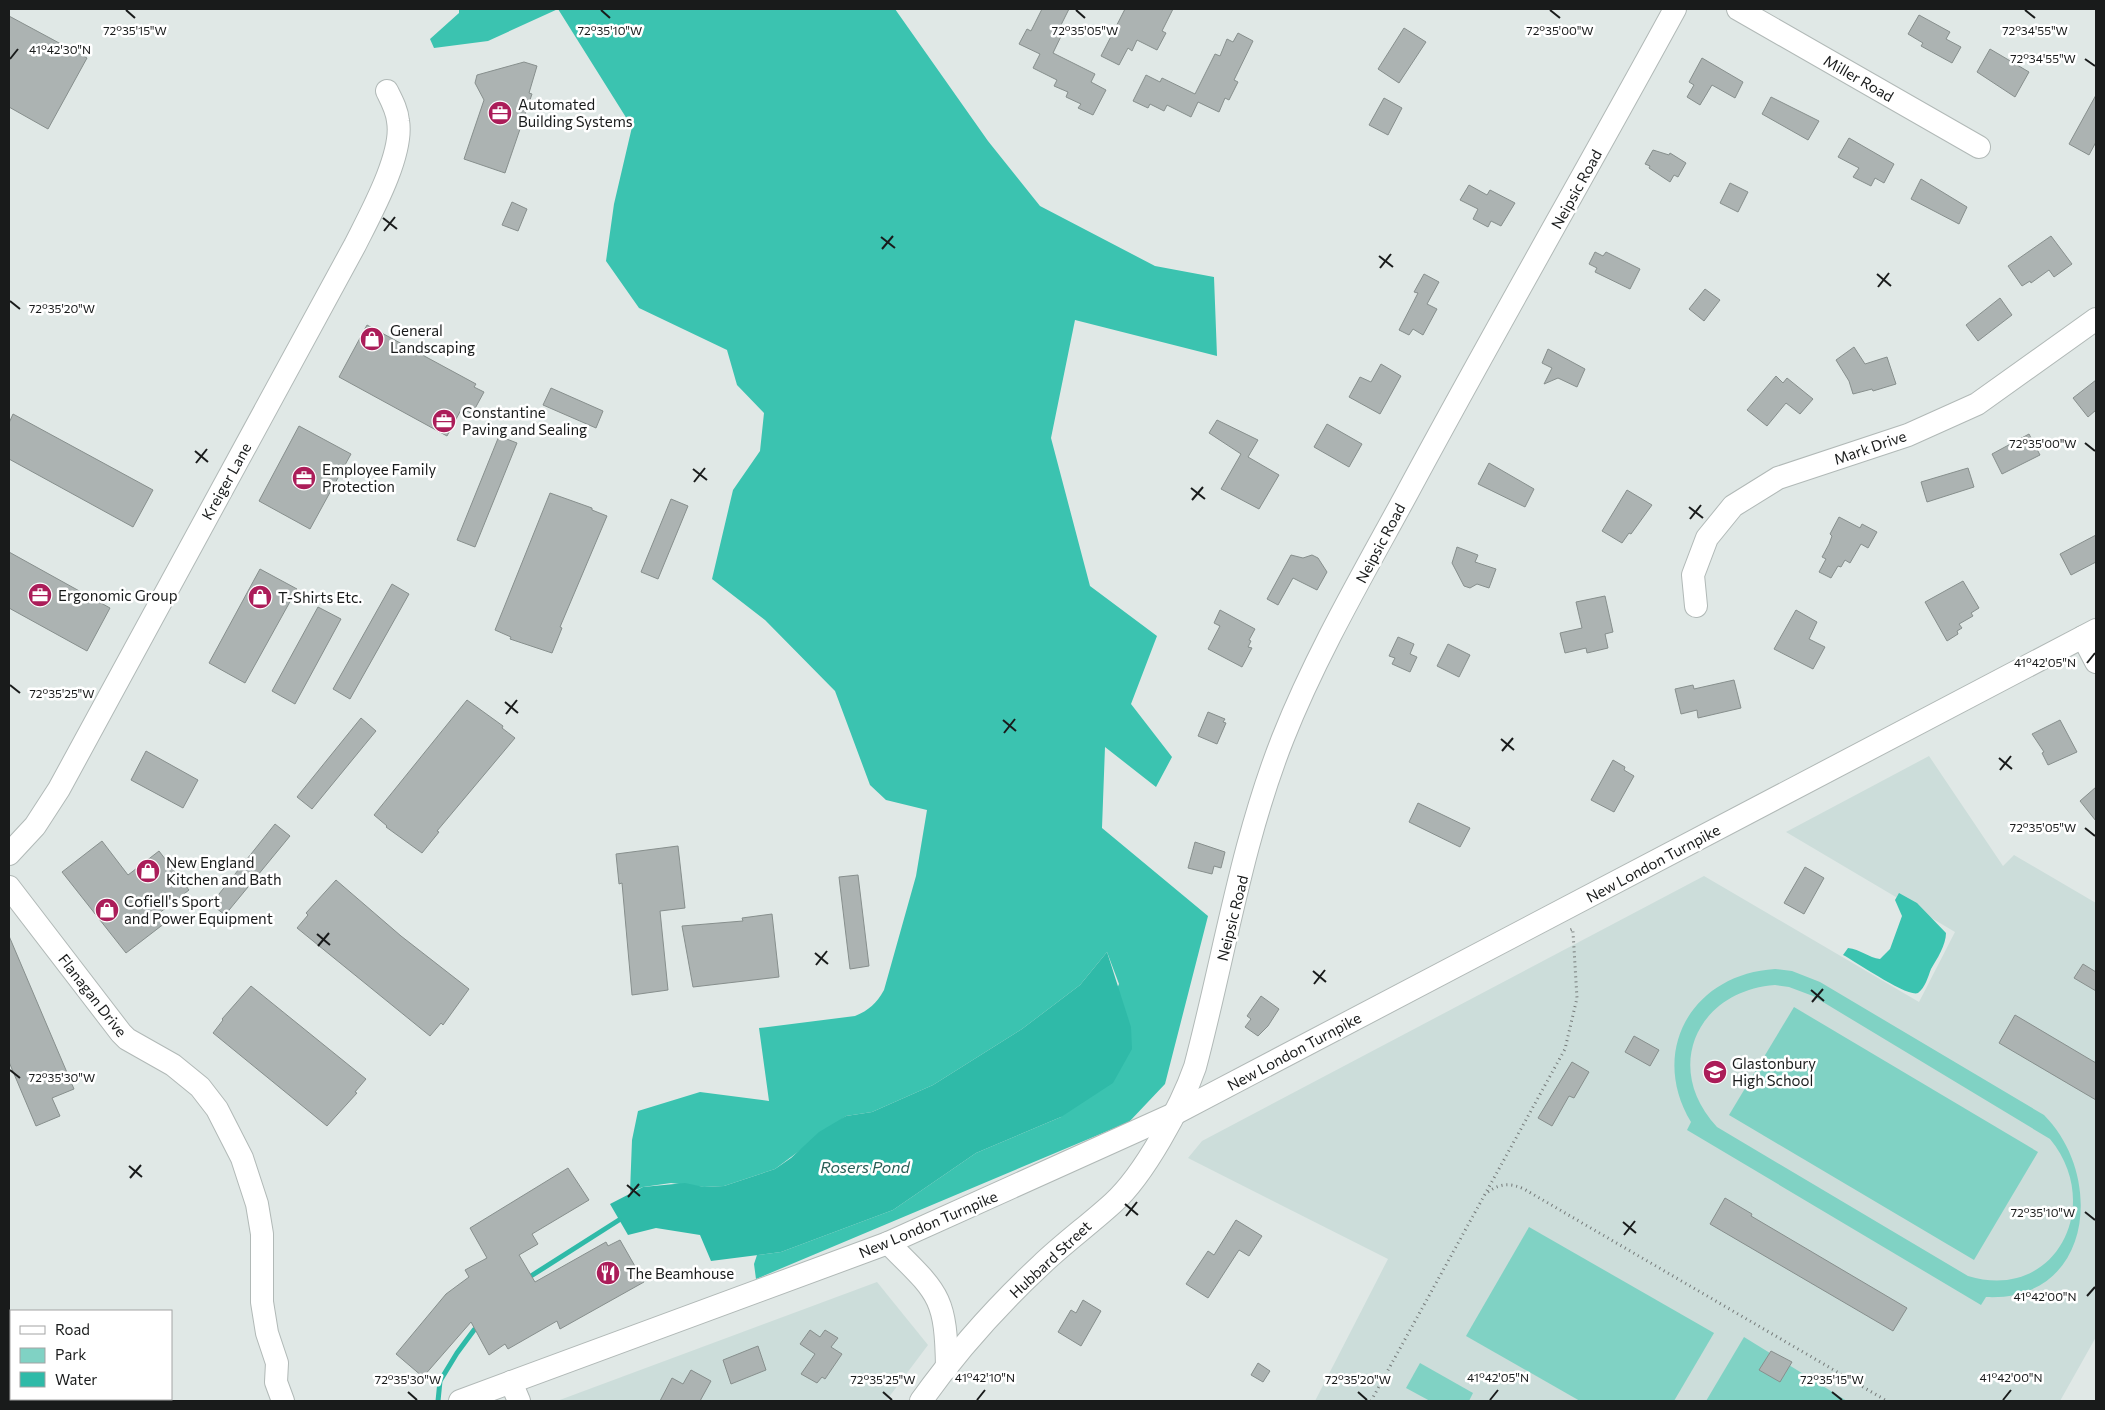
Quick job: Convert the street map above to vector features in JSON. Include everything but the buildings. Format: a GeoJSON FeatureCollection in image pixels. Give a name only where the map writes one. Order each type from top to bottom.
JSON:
{"type":"FeatureCollection","features":[{"type":"Feature","properties":{"kind":"street","name":"Neipsic Road"},"geometry":{"type":"LineString","coordinates":[[1174,1114],[1195,1067],[1246,857],[1282,741],[1301,697],[1321,654],[1442,427],[1675,9]]}},
{"type":"Feature","properties":{"kind":"street","name":"Miller Road"},"geometry":{"type":"LineString","coordinates":[[1738,9],[1979,147]]}},
{"type":"Feature","properties":{"kind":"street","name":"Kreiger Lane"},"geometry":{"type":"LineString","coordinates":[[9,854],[35,826],[59,789],[355,245],[382,188],[395,152],[399,122],[387,91]]}},
{"type":"Feature","properties":{"kind":"street","name":"Mark Drive"},"geometry":{"type":"LineString","coordinates":[[1696,606],[1692,575],[1707,538],[1733,506],[1778,478],[1908,435],[1977,404],[2096,319]]}},
{"type":"Feature","properties":{"kind":"street","name":"New London Turnpike"},"geometry":{"type":"LineString","coordinates":[[460,1401],[515,1392],[888,1243],[1174,1114],[2090,633]]}},
{"type":"Feature","properties":{"kind":"street"},"geometry":{"type":"LineString","coordinates":[[2090,633],[2096,662]]}},
{"type":"Feature","properties":{"kind":"street","name":"Flanagan Drive"},"geometry":{"type":"LineString","coordinates":[[9,887],[124,1036],[185,1075],[200,1087],[216,1109],[242,1158],[257,1204],[262,1234],[262,1302],[268,1333],[277,1363],[276,1382],[283,1401]]}},
{"type":"Feature","properties":{"kind":"street","name":"Hubbard Street"},"geometry":{"type":"LineString","coordinates":[[921,1401],[989,1319],[1041,1264],[1126,1190],[1174,1114]]}},
{"type":"Feature","properties":{"kind":"street"},"geometry":{"type":"LineString","coordinates":[[888,1243],[925,1280],[939,1298],[946,1329],[947,1368]]}},
{"type":"Feature","properties":{"kind":"street","name":"Flanagan Drive"},"geometry":{"type":"LineString","coordinates":[[277,1363],[291,1376],[299,1401]]}},
{"type":"Feature","properties":{"kind":"path"},"geometry":{"type":"LineString","coordinates":[[1371,1401],[1569,1039],[1577,998],[1572,928]]}},
{"type":"Feature","properties":{"kind":"path"},"geometry":{"type":"LineString","coordinates":[[1484,1196],[1503,1185],[1515,1185],[1524,1189],[1887,1401]]}},
{"type":"Feature","properties":{"kind":"shaded area"},"geometry":{"type":"Polygon","coordinates":[[[459,9],[558,9],[488,41],[434,48],[430,39],[459,13],[459,9]]]}},
{"type":"Feature","properties":{"kind":"shaded area"},"geometry":{"type":"Polygon","coordinates":[[[558,9],[895,9],[988,141],[1040,206],[1155,266],[1214,277],[1217,356],[1075,320],[1051,438],[1090,586],[1157,636],[1131,704],[1172,757],[1156,787],[1105,747],[1102,828],[1208,916],[1165,1084],[1129,1122],[756,1279],[754,1264],[757,1255],[781,1252],[893,1210],[976,1153],[1061,1117],[1119,984],[1107,952],[1080,985],[1022,1029],[933,1085],[872,1112],[846,1116],[775,1169],[724,1186],[704,1187],[671,1183],[643,1187],[630,1192],[632,1140],[638,1111],[700,1092],[769,1101],[759,1028],[855,1016],[875,1003],[884,990],[916,876],[927,810],[886,800],[870,785],[835,691],[765,620],[712,579],[733,490],[760,451],[764,413],[737,385],[727,350],[639,308],[606,261],[614,204],[632,127],[558,9]]]}},
{"type":"Feature","properties":{"kind":"shaded area","name":"Glastonbury High School"},"geometry":{"type":"Polygon","coordinates":[[[1929,756],[2003,866],[2014,855],[2096,903],[2096,1337],[2060,1401],[1315,1401],[1388,1259],[1188,1158],[1202,1141],[1704,876],[1919,1002],[1955,932],[1786,832],[1929,756]]]}},
{"type":"Feature","properties":{"kind":"shaded area"},"geometry":{"type":"Polygon","coordinates":[[[1899,893],[1917,903],[1946,933],[1941,952],[1918,993],[1912,993],[1893,985],[1843,955],[1848,948],[1880,959],[1890,949],[1902,916],[1895,900],[1899,893]]]}},
{"type":"Feature","properties":{"kind":"shaded area"},"geometry":{"type":"Polygon","coordinates":[[[877,1282],[928,1345],[886,1401],[557,1401],[877,1282]]]}},
{"type":"Feature","properties":{"kind":"green space"},"geometry":{"type":"Polygon","coordinates":[[[1775,969],[1792,971],[1820,982],[2044,1115],[2063,1141],[2076,1170],[2081,1201],[2078,1231],[2067,1258],[2049,1279],[2022,1293],[1986,1297],[1981,1305],[1687,1130],[1691,1122],[1679,1095],[1674,1068],[1677,1043],[1686,1020],[1701,1001],[1721,985],[1746,974],[1775,969]],[[1775,985],[1748,990],[1725,1001],[1708,1017],[1696,1036],[1691,1058],[1692,1081],[1701,1104],[1717,1127],[1968,1276],[1999,1281],[2025,1275],[2047,1262],[2062,1242],[2071,1218],[2073,1192],[2066,1165],[2050,1139],[1813,996],[1789,987],[1775,985]]]}},
{"type":"Feature","properties":{"kind":"green space"},"geometry":{"type":"Polygon","coordinates":[[[1794,1007],[2038,1152],[1974,1260],[1729,1115],[1794,1007]]]}},
{"type":"Feature","properties":{"kind":"green space"},"geometry":{"type":"Polygon","coordinates":[[[1529,1227],[1714,1333],[1674,1401],[1580,1401],[1466,1336],[1529,1227]]]}},
{"type":"Feature","properties":{"kind":"green space"},"geometry":{"type":"Polygon","coordinates":[[[1744,1337],[1847,1401],[1706,1401],[1744,1337]]]}},
{"type":"Feature","properties":{"kind":"green space"},"geometry":{"type":"Polygon","coordinates":[[[1420,1363],[1473,1393],[1469,1401],[1430,1401],[1406,1388],[1420,1363]]]}},
{"type":"Feature","properties":{"kind":"water","name":"Rosers Pond"},"geometry":{"type":"Polygon","coordinates":[[[1107,952],[1131,1027],[1132,1049],[1113,1083],[1061,1117],[976,1153],[893,1210],[781,1252],[711,1261],[700,1235],[656,1228],[628,1235],[610,1204],[643,1187],[685,1183],[704,1187],[724,1186],[775,1169],[791,1158],[819,1132],[846,1116],[872,1112],[933,1085],[1022,1029],[1080,985],[1107,952]]]}},
{"type":"Feature","properties":{"kind":"waterway"},"geometry":{"type":"LineString","coordinates":[[531,1276],[619,1220]]}},
{"type":"Feature","properties":{"kind":"waterway"},"geometry":{"type":"LineString","coordinates":[[438,1401],[440,1381],[474,1330]]}},
{"type":"Feature","properties":{"kind":"place","name":"Automated Building Systems"},"geometry":{"type":"Point","coordinates":[500,113]}},
{"type":"Feature","properties":{"kind":"place","name":"General Landscaping"},"geometry":{"type":"Point","coordinates":[372,339]}},
{"type":"Feature","properties":{"kind":"place","name":"Constantine Paving and Sealing"},"geometry":{"type":"Point","coordinates":[444,421]}},
{"type":"Feature","properties":{"kind":"place","name":"Employee Family Protection"},"geometry":{"type":"Point","coordinates":[304,478]}},
{"type":"Feature","properties":{"kind":"place","name":"Ergonomic Group"},"geometry":{"type":"Point","coordinates":[40,595]}},
{"type":"Feature","properties":{"kind":"place","name":"T-Shirts Etc."},"geometry":{"type":"Point","coordinates":[260,597]}},
{"type":"Feature","properties":{"kind":"place","name":"New England Kitchen and Bath"},"geometry":{"type":"Point","coordinates":[148,871]}},
{"type":"Feature","properties":{"kind":"place","name":"Cofiell's Sport and Power Equipment"},"geometry":{"type":"Point","coordinates":[107,910]}},
{"type":"Feature","properties":{"kind":"place","name":"Glastonbury High School"},"geometry":{"type":"Point","coordinates":[1715,1072]}},
{"type":"Feature","properties":{"kind":"place","name":"The Beamhouse"},"geometry":{"type":"Point","coordinates":[608,1273]}}]}
